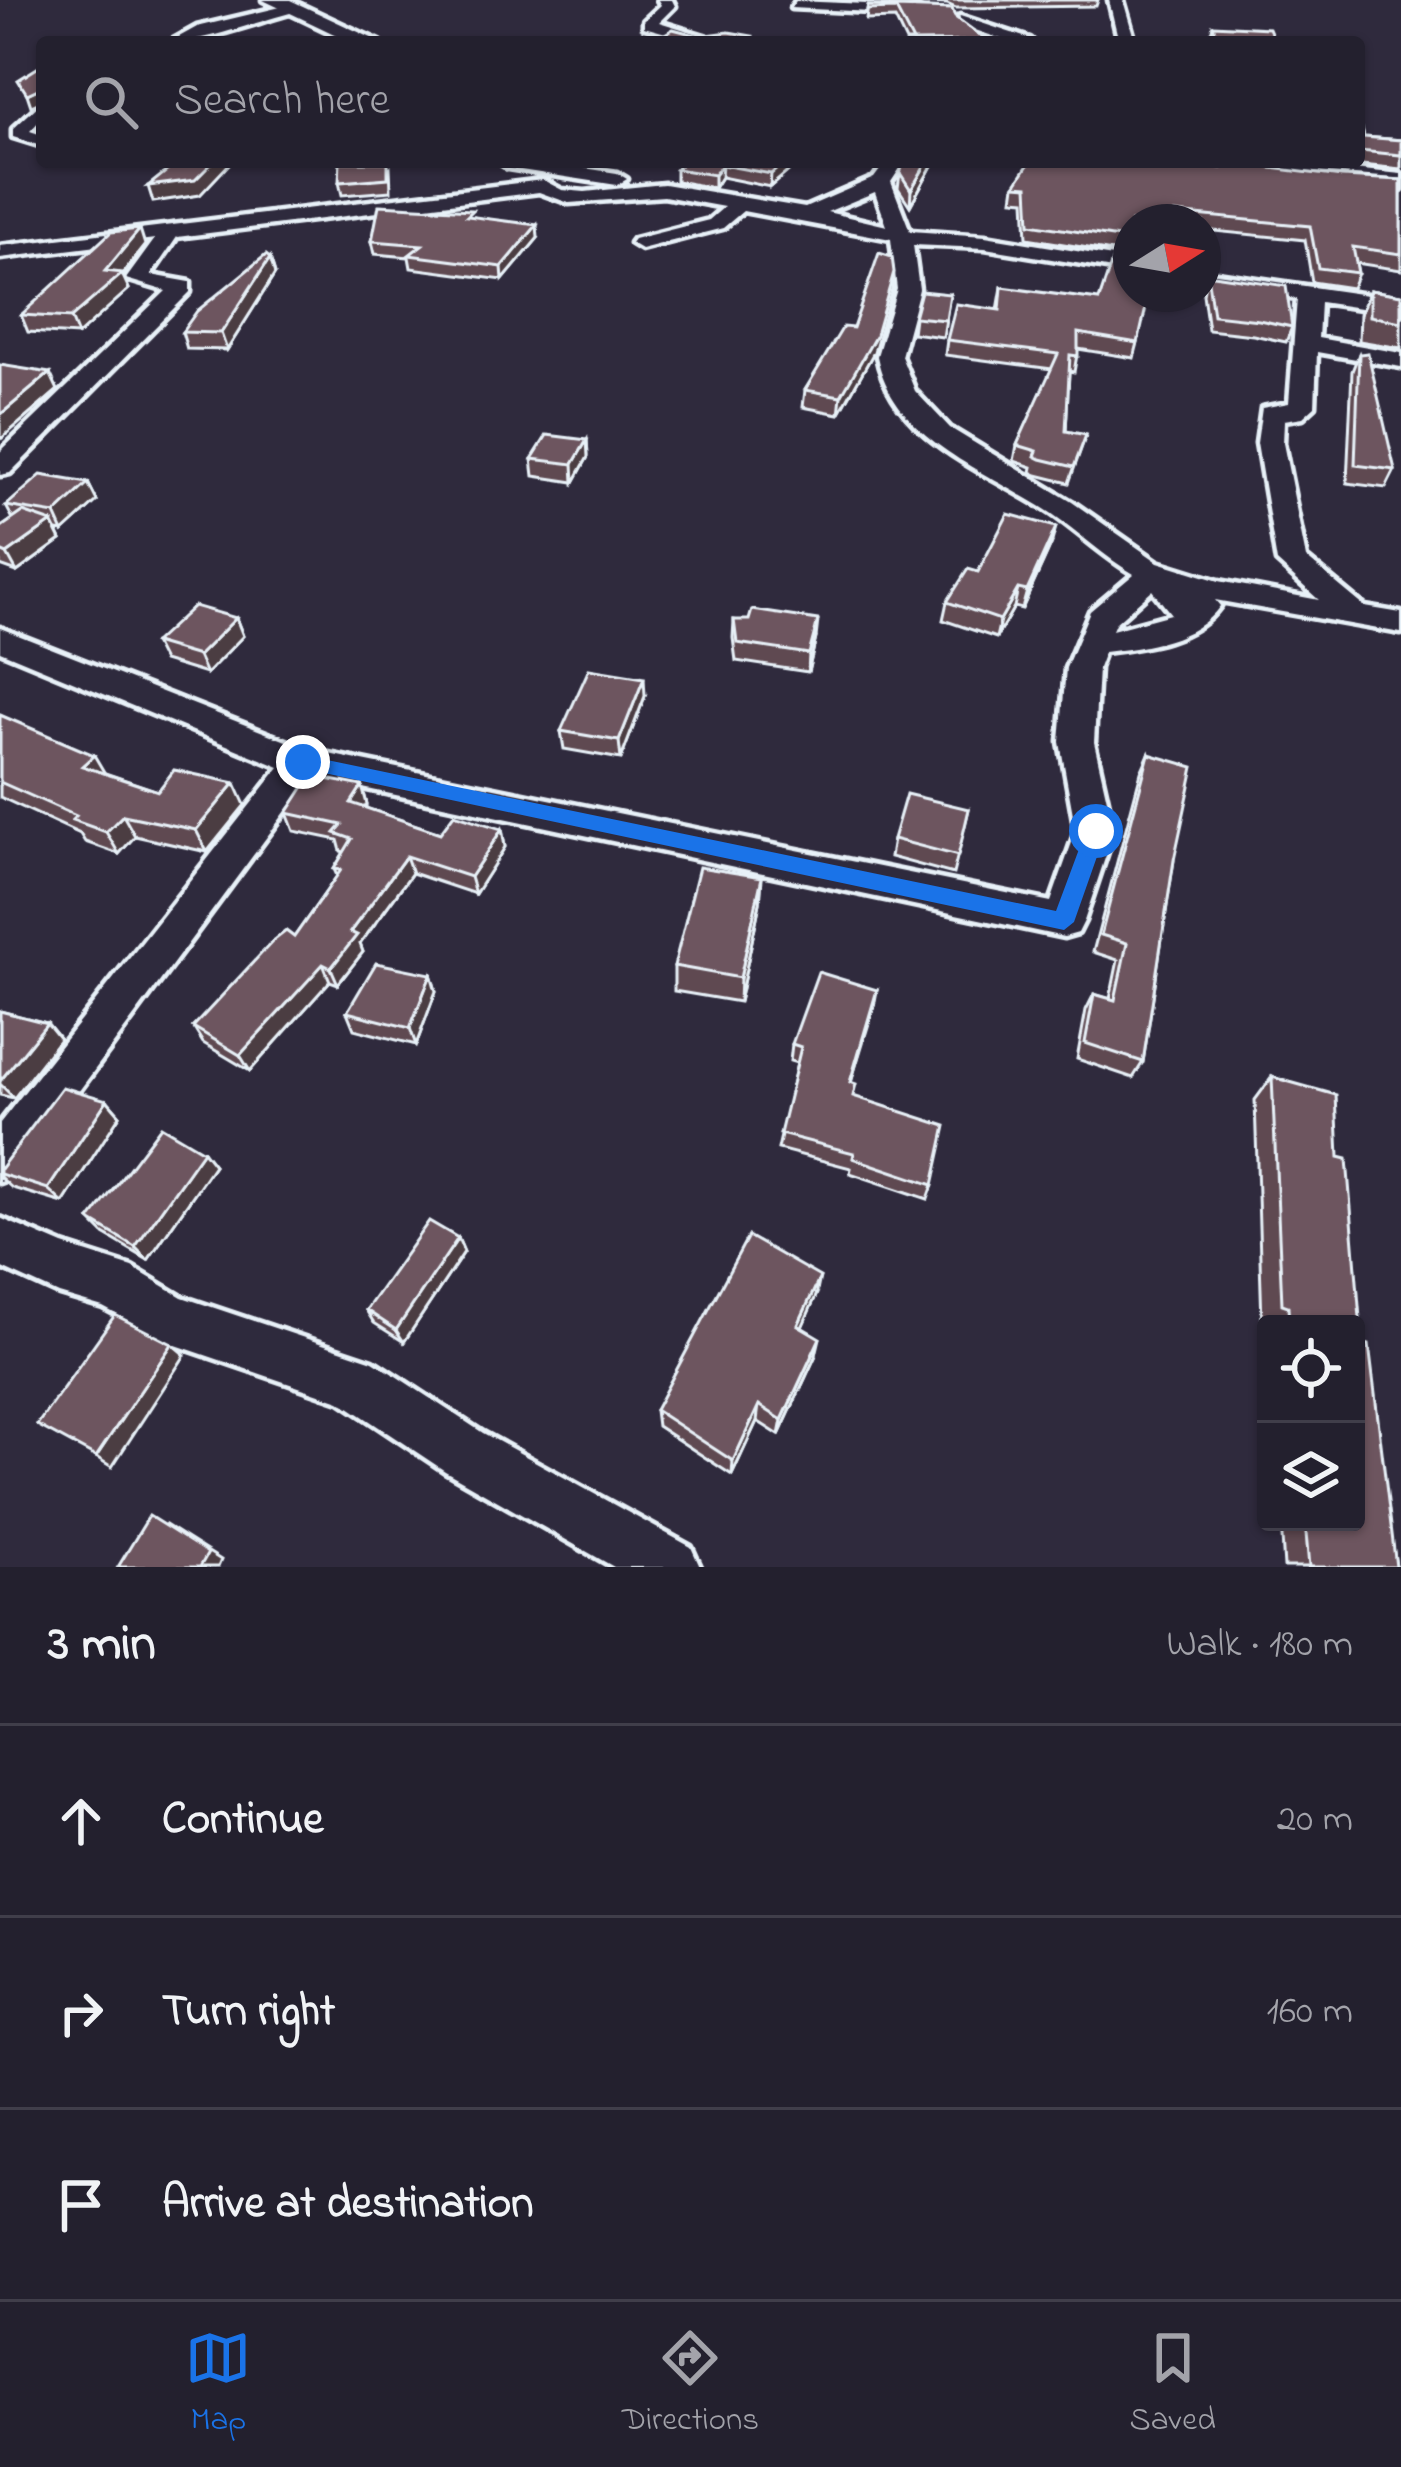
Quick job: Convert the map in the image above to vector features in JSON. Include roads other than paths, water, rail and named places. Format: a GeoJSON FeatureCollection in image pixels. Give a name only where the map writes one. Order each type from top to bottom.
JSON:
{"type":"FeatureCollection","features":[{"type":"Feature","properties":{"kind":"main road"},"geometry":{"type":"LineString","coordinates":[[281,4],[355,36]]}},
{"type":"Feature","properties":{"kind":"main road"},"geometry":{"type":"LineString","coordinates":[[1331,169],[1401,182]]}},
{"type":"Feature","properties":{"kind":"street"},"geometry":{"type":"LineString","coordinates":[[665,0],[668,6],[649,24],[694,36]]}},
{"type":"Feature","properties":{"kind":"street"},"geometry":{"type":"LineString","coordinates":[[1116,0],[1125,36]]}},
{"type":"Feature","properties":{"kind":"street"},"geometry":{"type":"LineString","coordinates":[[190,36],[281,4]]}},
{"type":"Feature","properties":{"kind":"street"},"geometry":{"type":"LineString","coordinates":[[796,5],[926,10]]}},
{"type":"Feature","properties":{"kind":"street"},"geometry":{"type":"LineString","coordinates":[[980,36],[954,16],[1009,36]]}},
{"type":"Feature","properties":{"kind":"street"},"geometry":{"type":"LineString","coordinates":[[36,114],[19,133],[36,139]]}},
{"type":"Feature","properties":{"kind":"street"},"geometry":{"type":"LineString","coordinates":[[523,168],[553,195],[581,198],[662,179]]}},
{"type":"Feature","properties":{"kind":"street"},"geometry":{"type":"LineString","coordinates":[[549,168],[662,179],[740,204],[928,242],[985,242],[1113,263]]}},
{"type":"Feature","properties":{"kind":"street"},"geometry":{"type":"LineString","coordinates":[[807,214],[881,182],[891,168]]}},
{"type":"Feature","properties":{"kind":"street"},"geometry":{"type":"LineString","coordinates":[[0,268],[10,252],[606,177]]}},
{"type":"Feature","properties":{"kind":"street"},"geometry":{"type":"LineString","coordinates":[[881,182],[901,235],[909,286],[902,317],[889,339],[888,358],[912,406],[957,448],[1054,503],[1154,572],[1190,619]]}},
{"type":"Feature","properties":{"kind":"street"},"geometry":{"type":"LineString","coordinates":[[641,243],[716,224],[740,204]]}},
{"type":"Feature","properties":{"kind":"street"},"geometry":{"type":"LineString","coordinates":[[0,467],[182,287],[137,279],[171,231]]}},
{"type":"Feature","properties":{"kind":"street"},"geometry":{"type":"LineString","coordinates":[[1221,281],[1401,308]]}},
{"type":"Feature","properties":{"kind":"street"},"geometry":{"type":"LineString","coordinates":[[1309,294],[1302,406],[1294,412],[1271,412],[1270,443],[1292,562],[1360,616]]}},
{"type":"Feature","properties":{"kind":"street"},"geometry":{"type":"LineString","coordinates":[[1306,343],[1401,360]]}},
{"type":"Feature","properties":{"kind":"street"},"geometry":{"type":"LineString","coordinates":[[1154,572],[1220,591],[1401,623]]}},
{"type":"Feature","properties":{"kind":"street"},"geometry":{"type":"LineString","coordinates":[[0,639],[303,762],[1064,922],[1096,831],[1077,742],[1082,668],[1101,618],[1154,572]]}},
{"type":"Feature","properties":{"kind":"street"},"geometry":{"type":"LineString","coordinates":[[1091,643],[1156,634],[1190,619],[1220,591]]}},
{"type":"Feature","properties":{"kind":"street"},"geometry":{"type":"LineString","coordinates":[[0,1160],[113,1007],[177,934],[303,762]]}},
{"type":"Feature","properties":{"kind":"street"},"geometry":{"type":"LineString","coordinates":[[0,1242],[59,1269],[114,1285],[170,1318],[354,1380],[464,1451],[671,1567]]}}]}
